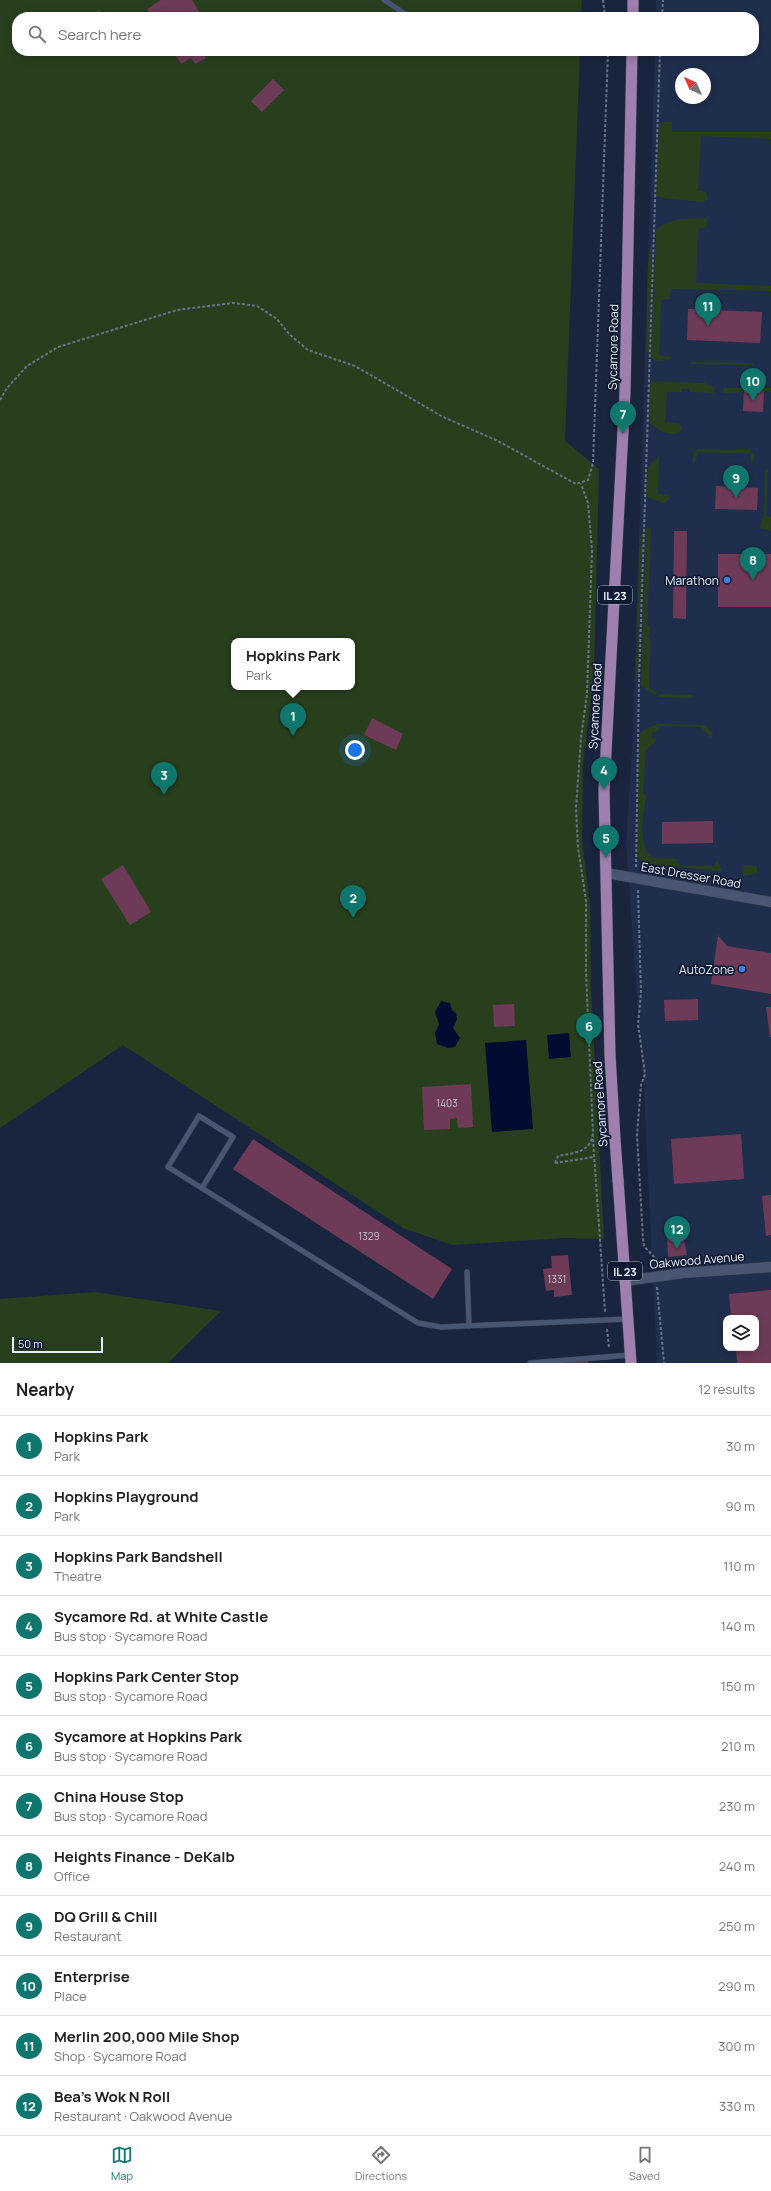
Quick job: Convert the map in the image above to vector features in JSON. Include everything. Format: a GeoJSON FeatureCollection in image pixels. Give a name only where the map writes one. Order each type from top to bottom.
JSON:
{"type":"FeatureCollection","features":[{"type":"Feature","properties":{"kind":"main road"},"geometry":{"type":"LineString","coordinates":[[633,12],[634,0]]}},
{"type":"Feature","properties":{"kind":"main road","name":"Sycamore Road"},"geometry":{"type":"LineString","coordinates":[[631,1359],[610,1055],[604,790],[625,393],[632,56]]}},
{"type":"Feature","properties":{"kind":"street","name":"East Dresser Road"},"geometry":{"type":"LineString","coordinates":[[606,873],[771,902]]}},
{"type":"Feature","properties":{"kind":"street","name":"Oakwood Avenue"},"geometry":{"type":"LineString","coordinates":[[625,1281],[656,1276],[771,1267]]}},
{"type":"Feature","properties":{"kind":"lane"},"geometry":{"type":"LineString","coordinates":[[384,0],[402,12]]}},
{"type":"Feature","properties":{"kind":"lane"},"geometry":{"type":"LineString","coordinates":[[202,1188],[233,1137],[199,1116],[168,1167],[413,1321],[441,1327],[628,1318]]}},
{"type":"Feature","properties":{"kind":"lane"},"geometry":{"type":"LineString","coordinates":[[467,1272],[469,1326]]}},
{"type":"Feature","properties":{"kind":"lane"},"geometry":{"type":"LineString","coordinates":[[530,1363],[610,1356],[631,1359]]}},
{"type":"Feature","properties":{"kind":"path"},"geometry":{"type":"LineString","coordinates":[[603,0],[604,12]]}},
{"type":"Feature","properties":{"kind":"path"},"geometry":{"type":"LineString","coordinates":[[662,12],[663,0]]}},
{"type":"Feature","properties":{"kind":"path"},"geometry":{"type":"LineString","coordinates":[[0,400],[7,388],[27,366],[58,347],[177,310],[233,303],[257,306],[277,319],[289,334],[308,350],[355,366],[443,417],[496,440],[576,484],[581,484],[588,480],[593,463],[608,56]]}},
{"type":"Feature","properties":{"kind":"path"},"geometry":{"type":"LineString","coordinates":[[660,56],[639,680],[635,861],[641,993],[638,1024],[644,1074],[641,1085],[637,1135],[643,1238],[644,1246],[657,1260],[656,1276],[664,1363]]}},
{"type":"Feature","properties":{"kind":"path"},"geometry":{"type":"LineString","coordinates":[[581,484],[588,503],[592,550],[587,694],[580,744],[576,808],[578,847],[586,901],[586,972],[593,1138],[610,1356]]}},
{"type":"Feature","properties":{"kind":"path"},"geometry":{"type":"LineString","coordinates":[[593,1138],[585,1150],[558,1156],[555,1163],[594,1157]]}},
{"type":"Feature","properties":{"kind":"shaded area"},"geometry":{"type":"Polygon","coordinates":[[[656,0],[771,0],[771,1363],[657,1363],[644,1092],[626,843],[632,751],[655,56],[759,56],[759,12],[656,12],[656,0]]]}},
{"type":"Feature","properties":{"kind":"shaded area"},"geometry":{"type":"Polygon","coordinates":[[[441,1001],[450,1003],[452,1010],[456,1013],[457,1019],[453,1028],[460,1038],[455,1047],[448,1048],[437,1044],[435,1033],[439,1024],[435,1012],[441,1001]]]}},
{"type":"Feature","properties":{"kind":"shaded area"},"geometry":{"type":"Polygon","coordinates":[[[569,1033],[571,1057],[549,1059],[547,1035],[569,1033]]]}},
{"type":"Feature","properties":{"kind":"shaded area"},"geometry":{"type":"Polygon","coordinates":[[[526,1040],[533,1129],[492,1132],[485,1043],[526,1040]]]}},
{"type":"Feature","properties":{"kind":"green space"},"geometry":{"type":"Polygon","coordinates":[[[0,0],[582,0],[581,12],[12,12],[12,56],[580,56],[565,441],[599,469],[594,673],[583,765],[582,840],[590,904],[591,986],[604,1239],[565,1238],[452,1245],[403,1228],[123,1045],[0,1128],[0,0]]]}},
{"type":"Feature","properties":{"kind":"green space"},"geometry":{"type":"Polygon","coordinates":[[[663,122],[672,122],[672,132],[771,132],[771,139],[701,136],[698,190],[706,192],[708,199],[703,202],[663,198],[656,196],[659,126],[663,122]]]}},
{"type":"Feature","properties":{"kind":"green space"},"geometry":{"type":"Polygon","coordinates":[[[705,218],[707,220],[707,227],[698,229],[696,283],[771,286],[771,291],[671,289],[670,299],[661,300],[659,355],[671,357],[668,360],[655,361],[651,357],[656,230],[673,221],[705,218]]]}},
{"type":"Feature","properties":{"kind":"green space"},"geometry":{"type":"Polygon","coordinates":[[[652,239],[649,355],[646,351],[648,263],[652,239]]]}},
{"type":"Feature","properties":{"kind":"green space"},"geometry":{"type":"Polygon","coordinates":[[[691,362],[752,363],[754,365],[691,364],[691,362]]]}},
{"type":"Feature","properties":{"kind":"green space"},"geometry":{"type":"Polygon","coordinates":[[[654,381],[705,383],[715,388],[714,393],[690,392],[689,389],[681,389],[681,392],[667,392],[665,422],[678,423],[682,427],[681,431],[677,433],[668,434],[649,422],[650,384],[654,381]]]}},
{"type":"Feature","properties":{"kind":"green space"},"geometry":{"type":"Polygon","coordinates":[[[724,388],[771,388],[771,392],[744,389],[743,392],[723,393],[724,388]]]}},
{"type":"Feature","properties":{"kind":"green space"},"geometry":{"type":"Polygon","coordinates":[[[698,449],[750,450],[754,455],[753,463],[751,463],[750,454],[697,452],[696,461],[693,463],[693,453],[698,449]]]}},
{"type":"Feature","properties":{"kind":"green space"},"geometry":{"type":"Polygon","coordinates":[[[659,455],[658,494],[667,495],[670,498],[664,503],[646,497],[648,467],[659,455]]]}},
{"type":"Feature","properties":{"kind":"green space"},"geometry":{"type":"Polygon","coordinates":[[[768,469],[766,516],[771,517],[771,531],[760,528],[764,513],[765,470],[768,469]]]}},
{"type":"Feature","properties":{"kind":"green space"},"geometry":{"type":"Polygon","coordinates":[[[646,529],[651,529],[647,626],[650,627],[650,634],[647,636],[650,637],[649,688],[657,693],[656,696],[641,686],[646,529]]]}},
{"type":"Feature","properties":{"kind":"green space"},"geometry":{"type":"Polygon","coordinates":[[[643,531],[638,681],[636,677],[636,656],[638,656],[637,604],[639,603],[639,546],[642,546],[641,542],[639,542],[643,531]]]}},
{"type":"Feature","properties":{"kind":"green space"},"geometry":{"type":"Polygon","coordinates":[[[659,694],[693,695],[691,698],[658,697],[659,694]]]}},
{"type":"Feature","properties":{"kind":"green space"},"geometry":{"type":"Polygon","coordinates":[[[658,724],[705,725],[713,734],[711,738],[701,727],[661,726],[657,732],[653,732],[652,738],[656,738],[656,741],[646,750],[643,792],[646,796],[642,829],[645,846],[648,853],[653,858],[676,859],[679,865],[714,866],[717,860],[722,871],[645,864],[637,857],[639,734],[645,729],[658,724]]]}},
{"type":"Feature","properties":{"kind":"green space"},"geometry":{"type":"Polygon","coordinates":[[[744,865],[757,866],[757,873],[747,876],[743,875],[744,865]]]}},
{"type":"Feature","properties":{"kind":"green space"},"geometry":{"type":"Polygon","coordinates":[[[95,1292],[221,1311],[168,1363],[0,1363],[0,1299],[95,1292]]]}},
{"type":"Feature","properties":{"kind":"building"},"geometry":{"type":"Polygon","coordinates":[[[161,0],[192,0],[199,12],[149,12],[147,9],[161,0]]]}},
{"type":"Feature","properties":{"kind":"building"},"geometry":{"type":"Polygon","coordinates":[[[176,56],[205,56],[206,58],[195,64],[191,58],[181,64],[176,56]]]}},
{"type":"Feature","properties":{"kind":"building"},"geometry":{"type":"Polygon","coordinates":[[[273,79],[284,90],[262,112],[251,101],[273,79]]]}},
{"type":"Feature","properties":{"kind":"building"},"geometry":{"type":"Polygon","coordinates":[[[688,309],[762,312],[760,343],[687,340],[688,309]]]}},
{"type":"Feature","properties":{"kind":"building"},"geometry":{"type":"Polygon","coordinates":[[[744,390],[764,391],[763,412],[743,411],[744,390]]]}},
{"type":"Feature","properties":{"kind":"building"},"geometry":{"type":"Polygon","coordinates":[[[716,486],[758,488],[757,510],[715,509],[716,486]]]}},
{"type":"Feature","properties":{"kind":"building","name":"Marathon"},"geometry":{"type":"Polygon","coordinates":[[[674,531],[687,531],[686,619],[673,618],[674,531]]]}},
{"type":"Feature","properties":{"kind":"building"},"geometry":{"type":"Polygon","coordinates":[[[718,554],[771,554],[771,607],[718,607],[718,554]]]}},
{"type":"Feature","properties":{"kind":"building"},"geometry":{"type":"Polygon","coordinates":[[[372,718],[403,734],[396,750],[364,735],[372,718]]]}},
{"type":"Feature","properties":{"kind":"building"},"geometry":{"type":"Polygon","coordinates":[[[713,821],[713,843],[662,844],[662,822],[713,821]]]}},
{"type":"Feature","properties":{"kind":"building"},"geometry":{"type":"Polygon","coordinates":[[[123,865],[151,912],[130,925],[101,879],[123,865]]]}},
{"type":"Feature","properties":{"kind":"building","name":"AutoZone"},"geometry":{"type":"Polygon","coordinates":[[[718,935],[727,946],[771,953],[771,994],[711,984],[718,935]]]}},
{"type":"Feature","properties":{"kind":"building"},"geometry":{"type":"Polygon","coordinates":[[[698,999],[698,1020],[665,1021],[664,1000],[698,999]]]}},
{"type":"Feature","properties":{"kind":"building"},"geometry":{"type":"Polygon","coordinates":[[[514,1004],[515,1026],[494,1027],[493,1005],[514,1004]]]}},
{"type":"Feature","properties":{"kind":"building"},"geometry":{"type":"Polygon","coordinates":[[[766,1007],[771,1007],[771,1037],[770,1037],[766,1007]]]}},
{"type":"Feature","properties":{"kind":"building"},"geometry":{"type":"Polygon","coordinates":[[[471,1084],[473,1127],[458,1128],[457,1118],[450,1119],[450,1129],[424,1130],[422,1087],[471,1084]]]}},
{"type":"Feature","properties":{"kind":"building"},"geometry":{"type":"Polygon","coordinates":[[[741,1134],[744,1179],[674,1184],[671,1139],[741,1134]]]}},
{"type":"Feature","properties":{"kind":"building"},"geometry":{"type":"Polygon","coordinates":[[[253,1139],[452,1269],[433,1299],[233,1169],[253,1139]]]}},
{"type":"Feature","properties":{"kind":"building"},"geometry":{"type":"Polygon","coordinates":[[[771,1195],[771,1235],[766,1236],[762,1196],[771,1195]]]}},
{"type":"Feature","properties":{"kind":"building"},"geometry":{"type":"Polygon","coordinates":[[[683,1234],[687,1255],[668,1257],[667,1235],[683,1234]]]}},
{"type":"Feature","properties":{"kind":"building"},"geometry":{"type":"Polygon","coordinates":[[[568,1255],[572,1295],[554,1297],[554,1290],[546,1291],[543,1269],[552,1268],[551,1256],[568,1255]]]}},
{"type":"Feature","properties":{"kind":"building"},"geometry":{"type":"Polygon","coordinates":[[[771,1290],[771,1363],[737,1363],[736,1351],[759,1351],[759,1315],[731,1315],[729,1294],[771,1290]]]}},
{"type":"Feature","properties":{"kind":"building"},"geometry":{"type":"Polygon","coordinates":[[[588,1359],[588,1363],[560,1363],[588,1359]]]}},
{"type":"Feature","properties":{"kind":"place","name":"Merlin 200,000 Mile Shop"},"geometry":{"type":"Point","coordinates":[708,326]}},
{"type":"Feature","properties":{"kind":"place","name":"Enterprise"},"geometry":{"type":"Point","coordinates":[753,401]}},
{"type":"Feature","properties":{"kind":"place","name":"China House Stop"},"geometry":{"type":"Point","coordinates":[623,434]}},
{"type":"Feature","properties":{"kind":"place","name":"DQ Grill & Chill"},"geometry":{"type":"Point","coordinates":[736,498]}},
{"type":"Feature","properties":{"kind":"place","name":"Marathon"},"geometry":{"type":"Point","coordinates":[727,580]}},
{"type":"Feature","properties":{"kind":"place","name":"Heights Finance - DeKalb"},"geometry":{"type":"Point","coordinates":[753,580]}},
{"type":"Feature","properties":{"kind":"place","name":"Hopkins Park"},"geometry":{"type":"Point","coordinates":[293,736]}},
{"type":"Feature","properties":{"kind":"place","name":"Sycamore Rd. at White Castle"},"geometry":{"type":"Point","coordinates":[604,790]}},
{"type":"Feature","properties":{"kind":"place","name":"Hopkins Park Bandshell"},"geometry":{"type":"Point","coordinates":[164,795]}},
{"type":"Feature","properties":{"kind":"place","name":"Hopkins Park Center Stop"},"geometry":{"type":"Point","coordinates":[606,858]}},
{"type":"Feature","properties":{"kind":"place","name":"Hopkins Playground"},"geometry":{"type":"Point","coordinates":[353,918]}},
{"type":"Feature","properties":{"kind":"place","name":"AutoZone"},"geometry":{"type":"Point","coordinates":[742,969]}},
{"type":"Feature","properties":{"kind":"place","name":"Sycamore at Hopkins Park"},"geometry":{"type":"Point","coordinates":[589,1046]}},
{"type":"Feature","properties":{"kind":"place","name":"Bea's Wok N Roll"},"geometry":{"type":"Point","coordinates":[677,1249]}}]}
